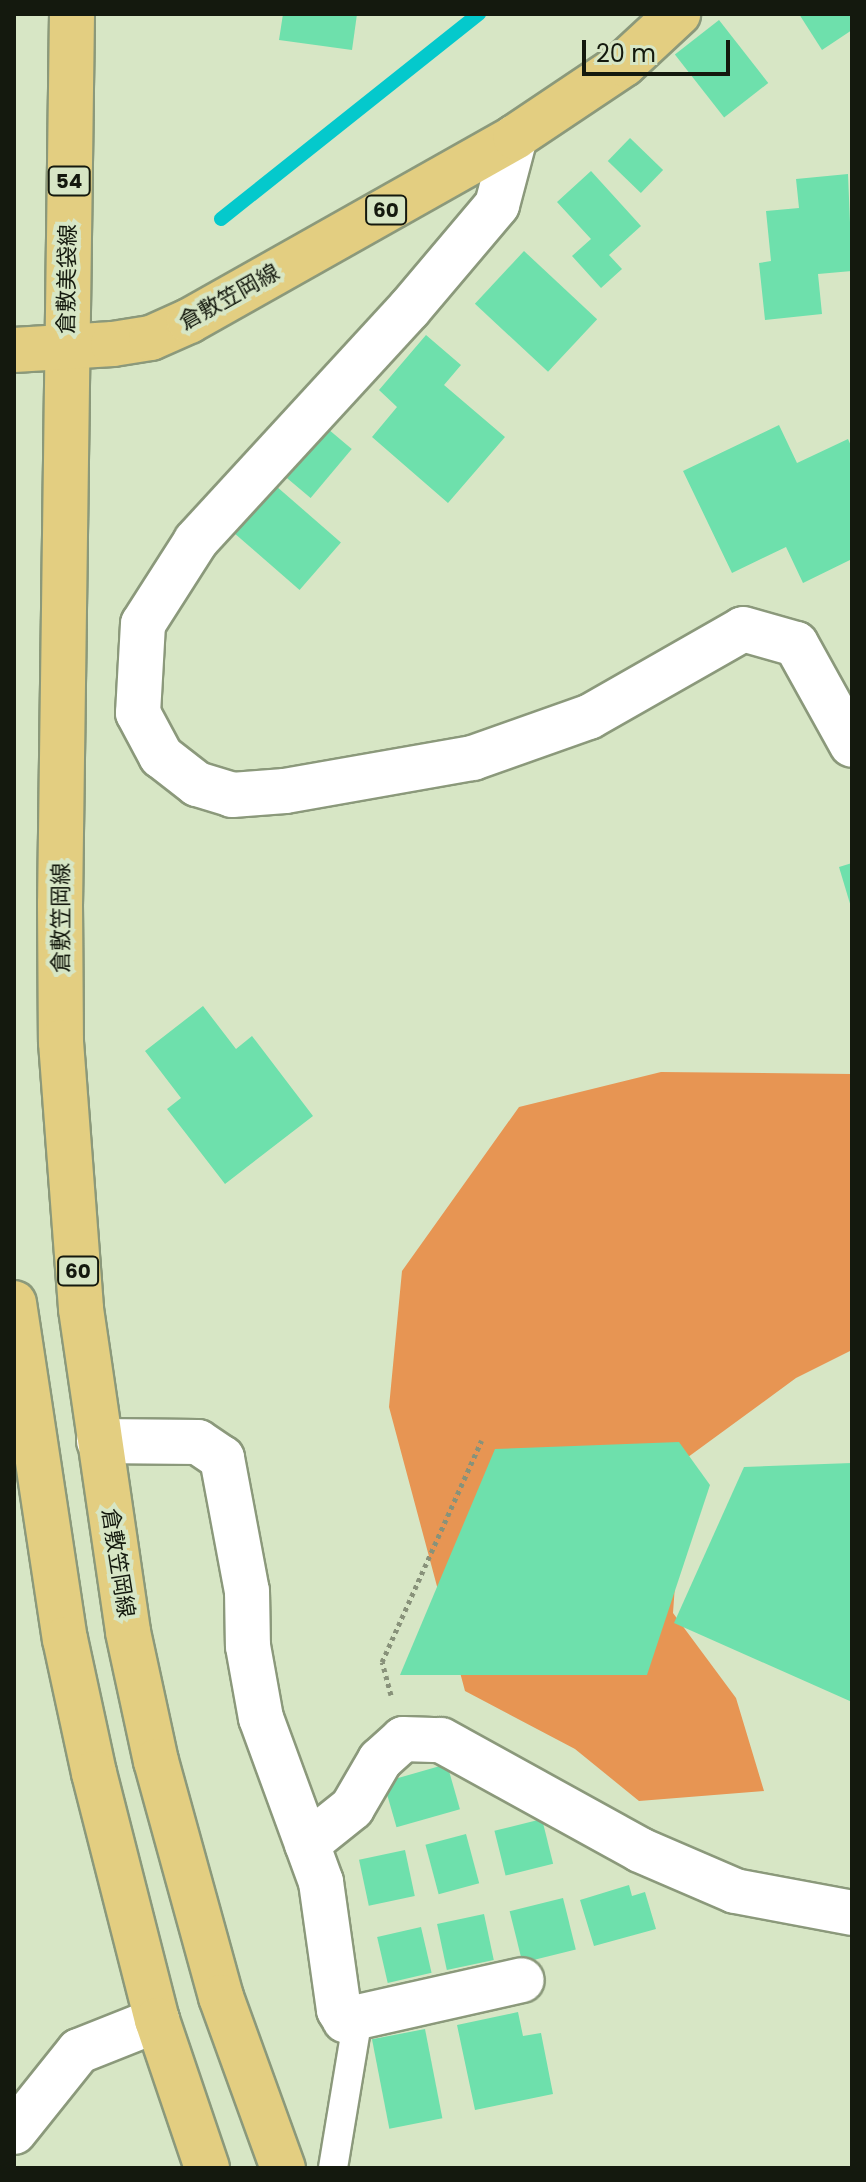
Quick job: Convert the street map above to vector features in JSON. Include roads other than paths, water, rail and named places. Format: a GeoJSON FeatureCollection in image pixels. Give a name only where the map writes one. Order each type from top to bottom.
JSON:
{"type":"FeatureCollection","features":[{"type":"Feature","properties":{"kind":"main road","name":"倉敷美袋線"},"geometry":{"type":"LineString","coordinates":[[14,350],[66,348],[72,14]]}},
{"type":"Feature","properties":{"kind":"main road","name":"倉敷笠岡線"},"geometry":{"type":"LineString","coordinates":[[283,2168],[221,1997],[156,1761],[128,1632],[81,1309],[61,1042],[66,348],[151,338],[189,321],[515,137],[624,64],[678,14]]}},
{"type":"Feature","properties":{"kind":"main road"},"geometry":{"type":"LineString","coordinates":[[14,1303],[65,1639],[157,2020],[207,2168]]}},
{"type":"Feature","properties":{"kind":"street"},"geometry":{"type":"LineString","coordinates":[[515,137],[497,205],[409,309],[196,541],[143,624],[138,713],[161,756],[197,784],[232,795],[285,791],[473,758],[589,717],[743,629],[796,644],[852,745]]}},
{"type":"Feature","properties":{"kind":"street"},"geometry":{"type":"LineString","coordinates":[[99,1441],[198,1442],[222,1458],[245,1577],[248,1646],[261,1718],[307,1844],[327,1913],[339,2010],[345,2020],[522,1980]]}},
{"type":"Feature","properties":{"kind":"street"},"geometry":{"type":"LineString","coordinates":[[307,1844],[352,1808],[380,1760],[403,1739],[441,1740],[640,1850],[735,1891],[852,1913]]}},
{"type":"Feature","properties":{"kind":"street"},"geometry":{"type":"LineString","coordinates":[[14,2132],[79,2051],[157,2020]]}},
{"type":"Feature","properties":{"kind":"lane"},"geometry":{"type":"LineString","coordinates":[[333,2168],[358,2017]]}},
{"type":"Feature","properties":{"kind":"waterway"},"geometry":{"type":"LineString","coordinates":[[221,219],[479,14]]}}]}
